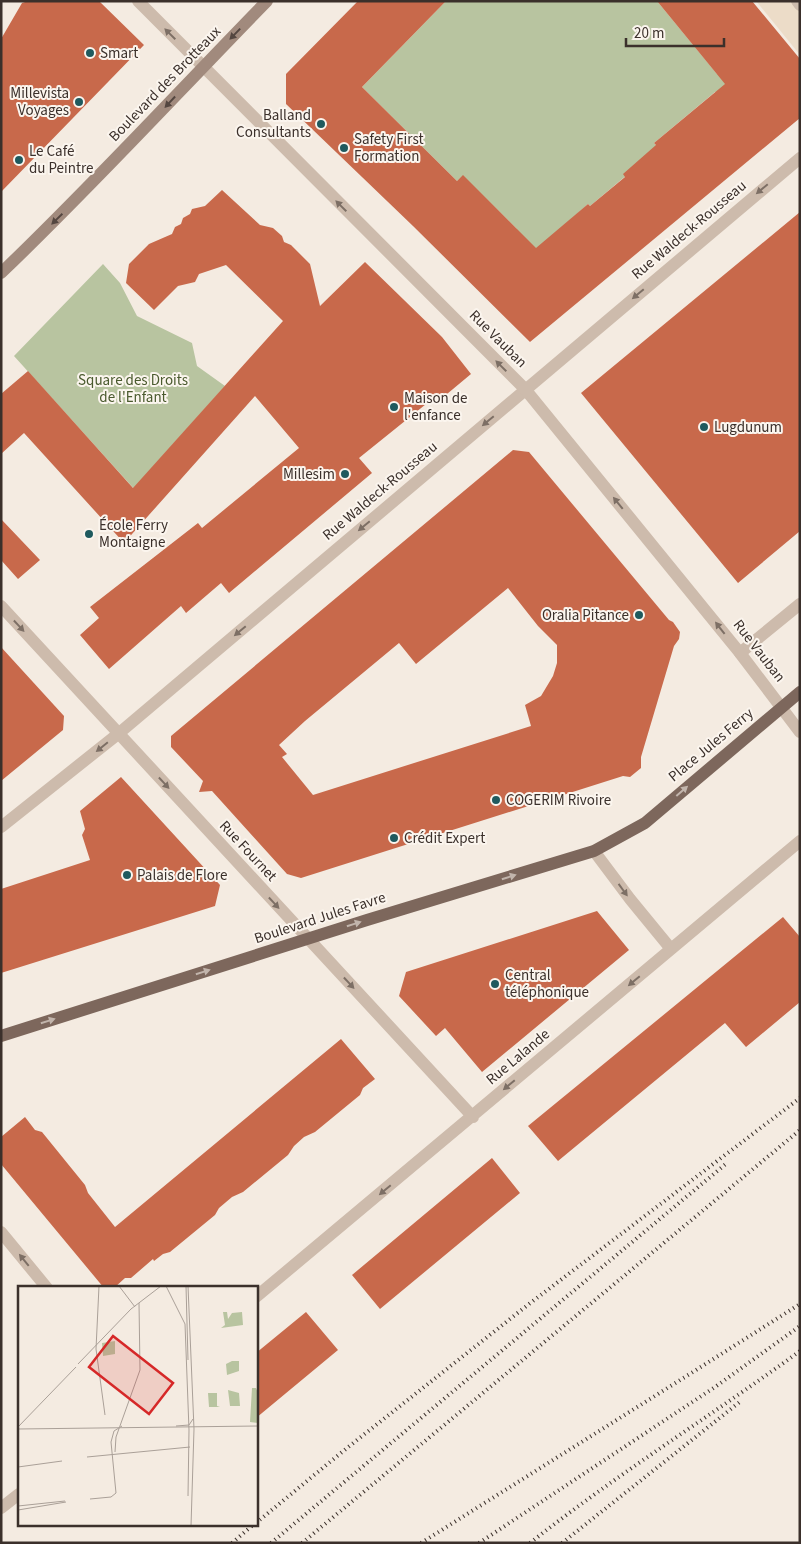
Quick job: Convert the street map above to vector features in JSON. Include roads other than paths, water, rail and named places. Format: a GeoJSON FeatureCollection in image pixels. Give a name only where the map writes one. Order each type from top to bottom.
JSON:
{"type":"FeatureCollection","features":[{"type":"Feature","properties":{"kind":"main road","name":"Boulevard des Brotteaux"},"geometry":{"type":"LineString","coordinates":[[1,273],[88,189],[267,1]]}},
{"type":"Feature","properties":{"kind":"main road","name":"Place Jules Ferry"},"geometry":{"type":"LineString","coordinates":[[645,823],[800,692]]}},
{"type":"Feature","properties":{"kind":"main road","name":"Boulevard Jules Favre"},"geometry":{"type":"LineString","coordinates":[[1,1036],[594,851],[645,823]]}},
{"type":"Feature","properties":{"kind":"street","name":"Rue Vauban"},"geometry":{"type":"LineString","coordinates":[[138,1],[525,389],[740,653],[800,732]]}},
{"type":"Feature","properties":{"kind":"street"},"geometry":{"type":"LineString","coordinates":[[797,1],[800,5]]}},
{"type":"Feature","properties":{"kind":"street","name":"Rue Waldeck-Rousseau"},"geometry":{"type":"LineString","coordinates":[[1,827],[118,734],[800,158]]}},
{"type":"Feature","properties":{"kind":"street"},"geometry":{"type":"LineString","coordinates":[[740,653],[800,604]]}},
{"type":"Feature","properties":{"kind":"street","name":"Rue Fournet"},"geometry":{"type":"LineString","coordinates":[[1,606],[472,1117]]}},
{"type":"Feature","properties":{"kind":"street","name":"Rue Lalande"},"geometry":{"type":"LineString","coordinates":[[258,1294],[800,841]]}},
{"type":"Feature","properties":{"kind":"street"},"geometry":{"type":"LineString","coordinates":[[594,851],[671,949]]}},
{"type":"Feature","properties":{"kind":"street"},"geometry":{"type":"LineString","coordinates":[[1,1232],[45,1286]]}},
{"type":"Feature","properties":{"kind":"street"},"geometry":{"type":"LineString","coordinates":[[1,1508],[18,1495]]}},
{"type":"Feature","properties":{"kind":"railway"},"geometry":{"type":"LineString","coordinates":[[258,1521],[347,1448],[529,1304],[800,1098]]}},
{"type":"Feature","properties":{"kind":"railway"},"geometry":{"type":"LineString","coordinates":[[302,1543],[800,1130]]}},
{"type":"Feature","properties":{"kind":"railway"},"geometry":{"type":"LineString","coordinates":[[271,1543],[727,1163]]}},
{"type":"Feature","properties":{"kind":"railway"},"geometry":{"type":"LineString","coordinates":[[421,1543],[800,1304]]}},
{"type":"Feature","properties":{"kind":"railway"},"geometry":{"type":"LineString","coordinates":[[479,1543],[715,1387],[800,1326]]}},
{"type":"Feature","properties":{"kind":"railway"},"geometry":{"type":"LineString","coordinates":[[530,1543],[596,1493],[800,1351]]}},
{"type":"Feature","properties":{"kind":"railway"},"geometry":{"type":"LineString","coordinates":[[562,1543],[741,1401]]}},
{"type":"Feature","properties":{"kind":"railway"},"geometry":{"type":"LineString","coordinates":[[232,1543],[252,1526]]}},
{"type":"Feature","properties":{"kind":"place","name":"Smart"},"geometry":{"type":"Point","coordinates":[90,53]}},
{"type":"Feature","properties":{"kind":"place","name":"Millevista Voyages"},"geometry":{"type":"Point","coordinates":[79,102]}},
{"type":"Feature","properties":{"kind":"place","name":"Balland Consultants"},"geometry":{"type":"Point","coordinates":[321,124]}},
{"type":"Feature","properties":{"kind":"place","name":"Safety First Formation"},"geometry":{"type":"Point","coordinates":[344,148]}},
{"type":"Feature","properties":{"kind":"place","name":"Le Café du Peintre"},"geometry":{"type":"Point","coordinates":[19,160]}},
{"type":"Feature","properties":{"kind":"place","name":"Maison de l'enfance"},"geometry":{"type":"Point","coordinates":[394,407]}},
{"type":"Feature","properties":{"kind":"place","name":"Lugdunum"},"geometry":{"type":"Point","coordinates":[704,427]}},
{"type":"Feature","properties":{"kind":"place","name":"Millesim"},"geometry":{"type":"Point","coordinates":[345,474]}},
{"type":"Feature","properties":{"kind":"place","name":"École Ferry Montaigne"},"geometry":{"type":"Point","coordinates":[89,534]}},
{"type":"Feature","properties":{"kind":"place","name":"Oralia Pitance"},"geometry":{"type":"Point","coordinates":[639,615]}},
{"type":"Feature","properties":{"kind":"place","name":"COGERIM Rivoire"},"geometry":{"type":"Point","coordinates":[496,800]}},
{"type":"Feature","properties":{"kind":"place","name":"Crédit Expert"},"geometry":{"type":"Point","coordinates":[394,838]}},
{"type":"Feature","properties":{"kind":"place","name":"Palais de Flore"},"geometry":{"type":"Point","coordinates":[127,875]}},
{"type":"Feature","properties":{"kind":"place","name":"Central téléphonique"},"geometry":{"type":"Point","coordinates":[495,984]}},
{"type":"Feature","properties":{"kind":"park label","name":"Square des Droits de l'Enfant"},"geometry":{"type":"Point","coordinates":[133,388]}}]}
